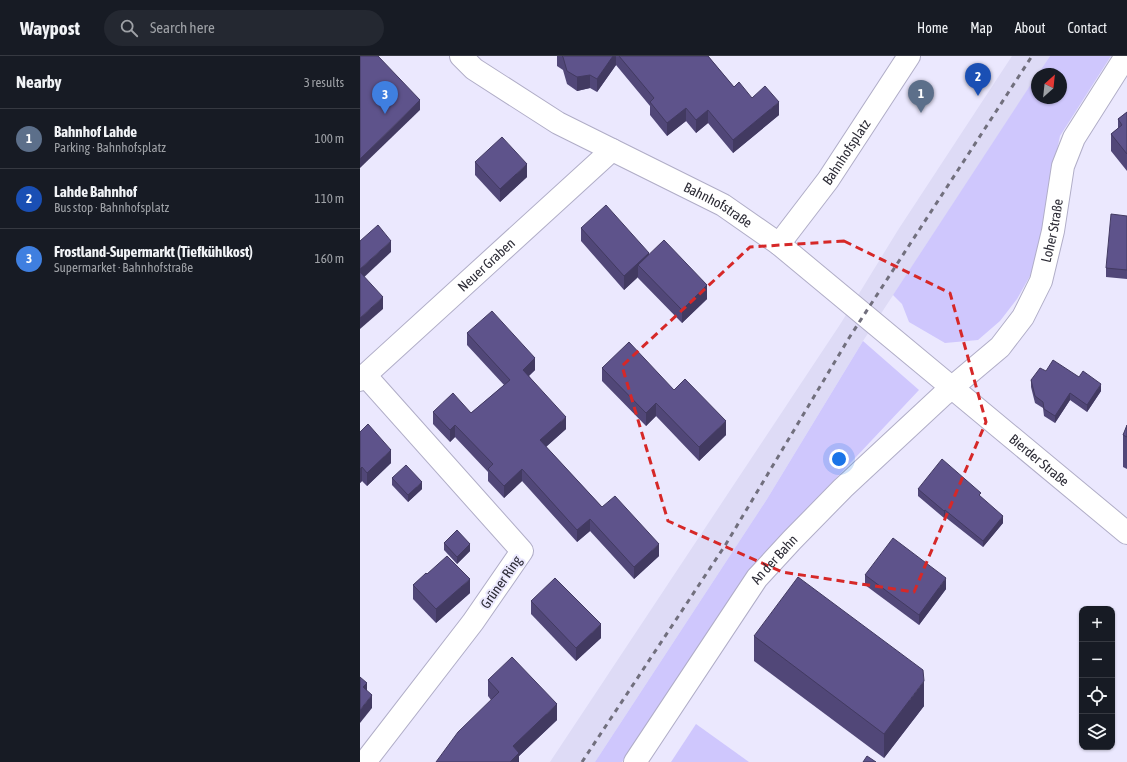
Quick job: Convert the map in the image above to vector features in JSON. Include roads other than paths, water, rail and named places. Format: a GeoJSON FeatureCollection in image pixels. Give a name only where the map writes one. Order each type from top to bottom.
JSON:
{"type":"FeatureCollection","features":[{"type":"Feature","properties":{"kind":"street","name":"Bahnhofstraße"},"geometry":{"type":"LineString","coordinates":[[461,56],[474,69],[558,123],[723,205],[778,244],[952,388]]}},
{"type":"Feature","properties":{"kind":"street","name":"Bahnhofsplatz"},"geometry":{"type":"LineString","coordinates":[[778,244],[828,180],[909,56]]}},
{"type":"Feature","properties":{"kind":"street","name":"Loher Straße"},"geometry":{"type":"LineString","coordinates":[[952,388],[1000,347],[1023,317],[1041,281],[1053,231],[1065,159],[1074,138],[1126,56]]}},
{"type":"Feature","properties":{"kind":"street","name":"Neuer Graben"},"geometry":{"type":"LineString","coordinates":[[362,378],[612,150]]}},
{"type":"Feature","properties":{"kind":"street","name":"Grüner Ring"},"geometry":{"type":"LineString","coordinates":[[362,378],[522,551],[473,622],[365,762]]}},
{"type":"Feature","properties":{"kind":"street","name":"Bierder Straße"},"geometry":{"type":"LineString","coordinates":[[952,388],[1127,533]]}},
{"type":"Feature","properties":{"kind":"street","name":"An der Bahn"},"geometry":{"type":"LineString","coordinates":[[635,762],[757,578],[843,488],[952,388]]}},
{"type":"Feature","properties":{"kind":"railway"},"geometry":{"type":"LineString","coordinates":[[582,762],[726,544],[849,338],[1032,56]]}},
{"type":"Feature","properties":{"kind":"place","name":"Lahde Bahnhof"},"geometry":{"type":"Point","coordinates":[978,96]}},
{"type":"Feature","properties":{"kind":"place","name":"Bahnhof Lahde"},"geometry":{"type":"Point","coordinates":[921,113]}},
{"type":"Feature","properties":{"kind":"place","name":"Frostland-Supermarkt (Tiefkühlkost)"},"geometry":{"type":"Point","coordinates":[385,114]}}]}
